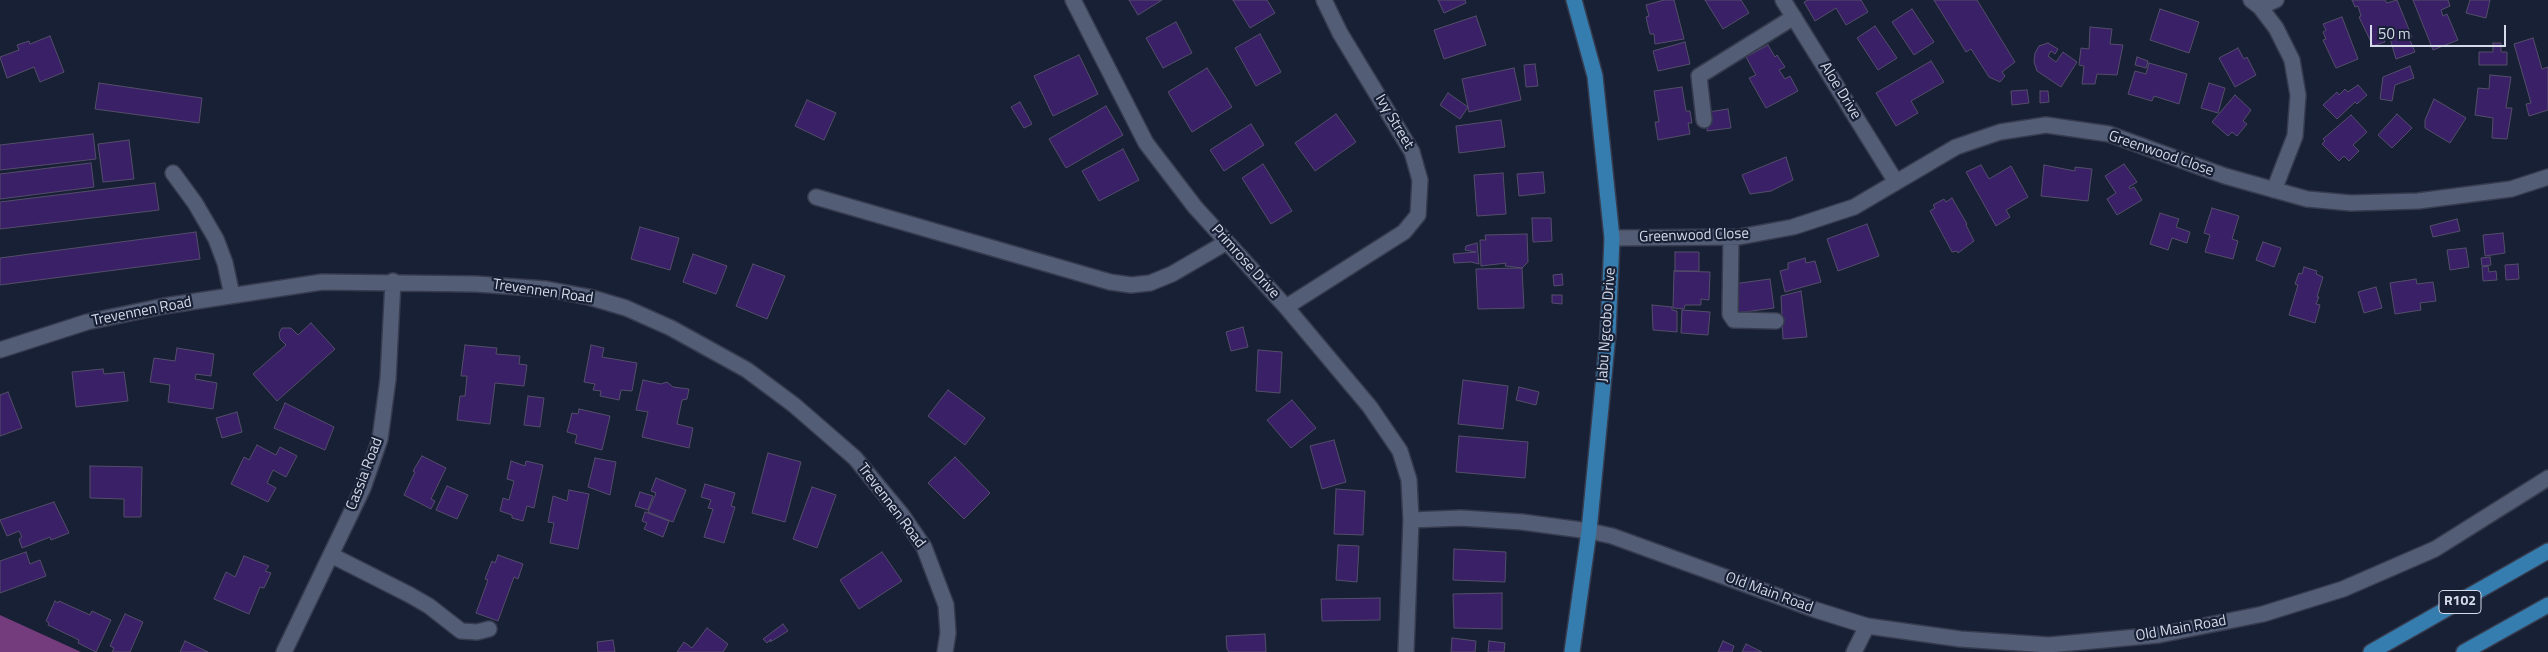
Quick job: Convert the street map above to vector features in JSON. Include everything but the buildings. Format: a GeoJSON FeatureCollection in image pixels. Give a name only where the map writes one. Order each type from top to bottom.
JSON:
{"type":"FeatureCollection","features":[{"type":"Feature","properties":{"kind":"main road","name":"Jabu Ngcobo Drive"},"geometry":{"type":"LineString","coordinates":[[1572,652],[1589,531],[1608,334],[1612,238],[1595,76],[1574,0]]}},
{"type":"Feature","properties":{"kind":"main road","name":"R102"},"geometry":{"type":"LineString","coordinates":[[2372,652],[2548,551]]}},
{"type":"Feature","properties":{"kind":"main road"},"geometry":{"type":"LineString","coordinates":[[2464,652],[2548,605]]}},
{"type":"Feature","properties":{"kind":"street","name":"Primrose Drive"},"geometry":{"type":"LineString","coordinates":[[1072,0],[1146,143],[1195,207],[1286,307],[1370,407],[1400,451],[1409,480],[1411,520],[1406,652]]}},
{"type":"Feature","properties":{"kind":"street","name":"Ivy Street"},"geometry":{"type":"LineString","coordinates":[[1286,307],[1404,232],[1418,215],[1420,180],[1412,152],[1340,33],[1324,0]]}},
{"type":"Feature","properties":{"kind":"street","name":"Aloe Drive"},"geometry":{"type":"LineString","coordinates":[[1783,0],[1896,182]]}},
{"type":"Feature","properties":{"kind":"street"},"geometry":{"type":"LineString","coordinates":[[2256,3],[2276,0]]}},
{"type":"Feature","properties":{"kind":"street"},"geometry":{"type":"LineString","coordinates":[[2256,3],[2276,28],[2292,60],[2298,95],[2294,136],[2274,190]]}},
{"type":"Feature","properties":{"kind":"street"},"geometry":{"type":"LineString","coordinates":[[1704,120],[1699,76],[1794,17]]}},
{"type":"Feature","properties":{"kind":"street","name":"Greenwood Close"},"geometry":{"type":"LineString","coordinates":[[1612,238],[1730,238],[1793,227],[1854,206],[1956,147],[2000,132],[2046,125],[2109,134],[2225,176],[2307,199],[2351,203],[2418,201],[2511,189],[2548,177]]}},
{"type":"Feature","properties":{"kind":"street"},"geometry":{"type":"LineString","coordinates":[[173,173],[216,239],[225,262],[232,295]]}},
{"type":"Feature","properties":{"kind":"street"},"geometry":{"type":"LineString","coordinates":[[816,197],[1110,282],[1131,285],[1150,283],[1172,274],[1227,242]]}},
{"type":"Feature","properties":{"kind":"street"},"geometry":{"type":"LineString","coordinates":[[1730,238],[1730,314],[1734,320],[1776,321]]}},
{"type":"Feature","properties":{"kind":"street","name":"Trevennen Road"},"geometry":{"type":"LineString","coordinates":[[0,350],[87,322],[232,295],[322,282],[476,284],[546,290],[589,297],[626,308],[671,328],[747,370],[794,405],[855,458],[902,515],[924,547],[940,587],[946,615],[948,633],[945,652]]}},
{"type":"Feature","properties":{"kind":"street","name":"Cassia Road"},"geometry":{"type":"LineString","coordinates":[[284,652],[363,488],[380,439],[388,379],[393,282]]}},
{"type":"Feature","properties":{"kind":"street","name":"Old Main Road"},"geometry":{"type":"LineString","coordinates":[[1589,531],[1612,536],[1816,610],[1867,626],[1960,639],[2049,646],[2159,635],[2263,614],[2343,589],[2434,549],[2548,478]]}},
{"type":"Feature","properties":{"kind":"street"},"geometry":{"type":"LineString","coordinates":[[1411,520],[1470,518],[1522,522],[1589,531]]}},
{"type":"Feature","properties":{"kind":"street"},"geometry":{"type":"LineString","coordinates":[[331,555],[410,595],[461,631],[476,632],[489,629]]}},
{"type":"Feature","properties":{"kind":"street"},"geometry":{"type":"LineString","coordinates":[[1854,652],[1867,626]]}},
{"type":"Feature","properties":{"kind":"shaded area"},"geometry":{"type":"Polygon","coordinates":[[[0,615],[81,652],[0,652],[0,615]]]}}]}
